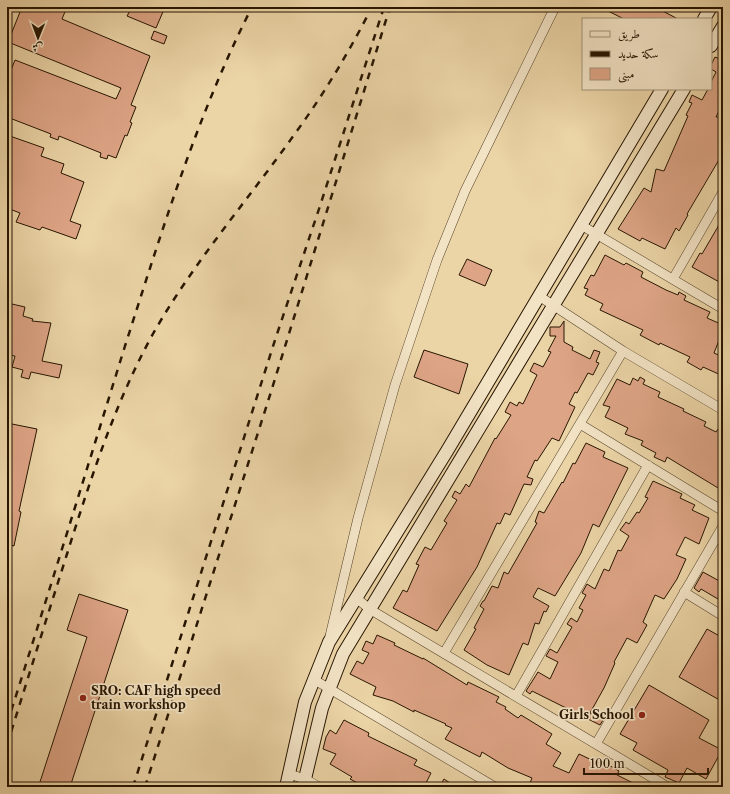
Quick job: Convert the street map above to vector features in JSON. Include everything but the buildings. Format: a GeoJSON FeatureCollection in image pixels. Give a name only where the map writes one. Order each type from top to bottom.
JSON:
{"type":"FeatureCollection","features":[{"type":"Feature","properties":{"kind":"street"},"geometry":{"type":"LineString","coordinates":[[329,642],[358,518],[393,393],[437,260],[466,191],[555,7]]}},
{"type":"Feature","properties":{"kind":"street"},"geometry":{"type":"LineString","coordinates":[[705,18],[711,7]]}},
{"type":"Feature","properties":{"kind":"street"},"geometry":{"type":"LineString","coordinates":[[712,44],[723,26]]}},
{"type":"Feature","properties":{"kind":"street"},"geometry":{"type":"LineString","coordinates":[[286,787],[305,702],[329,642],[539,296],[661,90]]}},
{"type":"Feature","properties":{"kind":"street"},"geometry":{"type":"LineString","coordinates":[[304,783],[322,708],[343,654],[371,610],[683,90]]}},
{"type":"Feature","properties":{"kind":"street"},"geometry":{"type":"LineString","coordinates":[[673,279],[723,192]]}},
{"type":"Feature","properties":{"kind":"street"},"geometry":{"type":"LineString","coordinates":[[581,225],[723,309]]}},
{"type":"Feature","properties":{"kind":"street"},"geometry":{"type":"LineString","coordinates":[[539,296],[623,351],[723,410]]}},
{"type":"Feature","properties":{"kind":"street"},"geometry":{"type":"LineString","coordinates":[[444,653],[623,351]]}},
{"type":"Feature","properties":{"kind":"street"},"geometry":{"type":"LineString","coordinates":[[580,424],[723,511]]}},
{"type":"Feature","properties":{"kind":"street"},"geometry":{"type":"LineString","coordinates":[[516,696],[648,465]]}},
{"type":"Feature","properties":{"kind":"street"},"geometry":{"type":"LineString","coordinates":[[596,744],[723,526]]}},
{"type":"Feature","properties":{"kind":"street"},"geometry":{"type":"LineString","coordinates":[[684,592],[723,616]]}},
{"type":"Feature","properties":{"kind":"street"},"geometry":{"type":"LineString","coordinates":[[356,598],[371,610],[668,787]]}},
{"type":"Feature","properties":{"kind":"street"},"geometry":{"type":"LineString","coordinates":[[313,679],[495,787]]}},
{"type":"Feature","properties":{"kind":"street"},"geometry":{"type":"LineString","coordinates":[[289,774],[304,783],[319,787]]}},
{"type":"Feature","properties":{"kind":"railway"},"geometry":{"type":"LineString","coordinates":[[7,724],[125,346],[167,217],[197,131],[232,48],[252,7]]}},
{"type":"Feature","properties":{"kind":"railway"},"geometry":{"type":"LineString","coordinates":[[7,745],[95,469],[127,386],[140,359],[154,332],[203,256],[276,160],[316,104],[372,7]]}},
{"type":"Feature","properties":{"kind":"railway"},"geometry":{"type":"LineString","coordinates":[[133,787],[275,340],[384,7]]}},
{"type":"Feature","properties":{"kind":"railway"},"geometry":{"type":"LineString","coordinates":[[145,787],[270,395],[390,7]]}},
{"type":"Feature","properties":{"kind":"place","name":"SRO: CAF high speed train workshop"},"geometry":{"type":"Point","coordinates":[83,698]}},
{"type":"Feature","properties":{"kind":"place","name":"Girls School"},"geometry":{"type":"Point","coordinates":[642,715]}}]}
